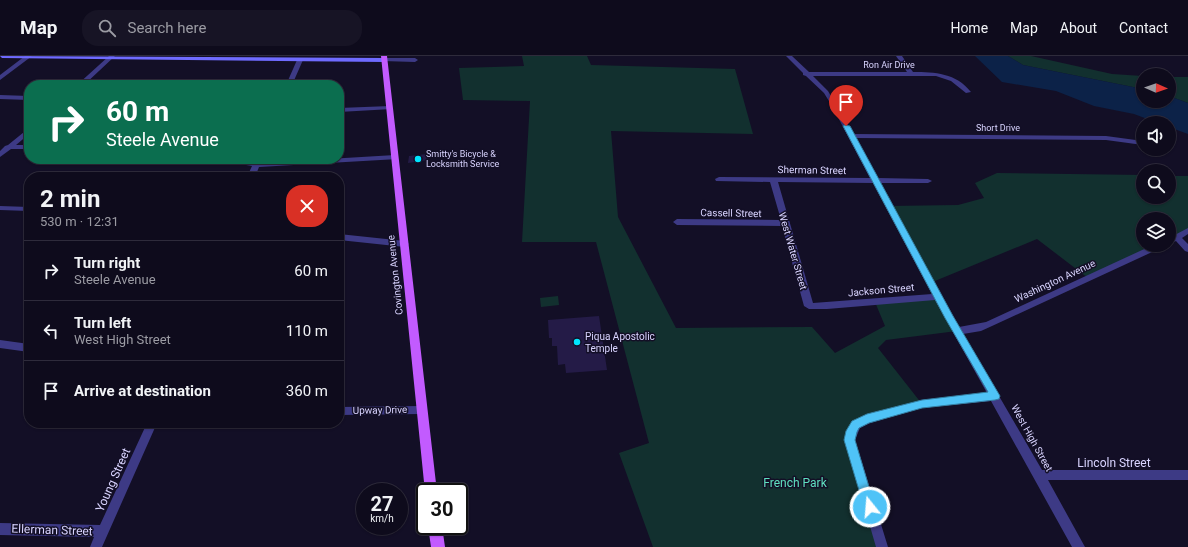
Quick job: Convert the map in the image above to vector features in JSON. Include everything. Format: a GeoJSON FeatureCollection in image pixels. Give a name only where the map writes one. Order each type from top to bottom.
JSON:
{"type":"FeatureCollection","features":[{"type":"Feature","properties":{"kind":"main road","name":"Covington Avenue"},"geometry":{"type":"LineString","coordinates":[[384,58],[430,483]]}},
{"type":"Feature","properties":{"kind":"main road"},"geometry":{"type":"LineString","coordinates":[[436,535],[438,547]]}},
{"type":"Feature","properties":{"kind":"street"},"geometry":{"type":"LineString","coordinates":[[2,56],[265,57],[300,60],[384,58],[415,60]]}},
{"type":"Feature","properties":{"kind":"street"},"geometry":{"type":"LineString","coordinates":[[0,78],[29,56]]}},
{"type":"Feature","properties":{"kind":"street","name":"West High Street"},"geometry":{"type":"LineString","coordinates":[[789,56],[826,92],[852,136],[938,297],[1040,475],[1079,547]]}},
{"type":"Feature","properties":{"kind":"street"},"geometry":{"type":"LineString","coordinates":[[899,56],[911,74]]}},
{"type":"Feature","properties":{"kind":"street"},"geometry":{"type":"LineString","coordinates":[[86,80],[111,57]]}},
{"type":"Feature","properties":{"kind":"street"},"geometry":{"type":"LineString","coordinates":[[291,80],[300,60]]}},
{"type":"Feature","properties":{"kind":"street","name":"Ron Air Drive"},"geometry":{"type":"LineString","coordinates":[[806,74],[936,74],[949,77],[960,83],[968,92]]}},
{"type":"Feature","properties":{"kind":"street"},"geometry":{"type":"LineString","coordinates":[[0,97],[24,98]]}},
{"type":"Feature","properties":{"kind":"street"},"geometry":{"type":"LineString","coordinates":[[344,110],[390,108]]}},
{"type":"Feature","properties":{"kind":"street"},"geometry":{"type":"LineString","coordinates":[[0,155],[24,134]]}},
{"type":"Feature","properties":{"kind":"street","name":"Short Drive"},"geometry":{"type":"LineString","coordinates":[[852,136],[1106,138],[1136,142]]}},
{"type":"Feature","properties":{"kind":"street"},"geometry":{"type":"LineString","coordinates":[[0,147],[24,147]]}},
{"type":"Feature","properties":{"kind":"street"},"geometry":{"type":"LineString","coordinates":[[344,159],[395,157]]}},
{"type":"Feature","properties":{"kind":"street","name":"Sherman Street"},"geometry":{"type":"LineString","coordinates":[[719,179],[928,181]]}},
{"type":"Feature","properties":{"kind":"street","name":"West Water Street"},"geometry":{"type":"LineString","coordinates":[[773,179],[809,306],[827,306]]}},
{"type":"Feature","properties":{"kind":"street"},"geometry":{"type":"LineString","coordinates":[[0,208],[24,209]]}},
{"type":"Feature","properties":{"kind":"street","name":"Cassell Street"},"geometry":{"type":"LineString","coordinates":[[677,222],[786,224]]}},
{"type":"Feature","properties":{"kind":"street"},"geometry":{"type":"LineString","coordinates":[[1176,237],[1188,231]]}},
{"type":"Feature","properties":{"kind":"street"},"geometry":{"type":"LineString","coordinates":[[344,238],[405,244]]}},
{"type":"Feature","properties":{"kind":"street"},"geometry":{"type":"LineString","coordinates":[[1176,241],[1188,249]]}},
{"type":"Feature","properties":{"kind":"street","name":"Washington Avenue"},"geometry":{"type":"LineString","coordinates":[[957,331],[981,327],[989,324],[1145,252]]}},
{"type":"Feature","properties":{"kind":"street","name":"Jackson Street"},"geometry":{"type":"LineString","coordinates":[[827,306],[938,297]]}},
{"type":"Feature","properties":{"kind":"street"},"geometry":{"type":"LineString","coordinates":[[0,344],[24,347]]}},
{"type":"Feature","properties":{"kind":"street"},"geometry":{"type":"LineString","coordinates":[[882,547],[852,450],[850,440],[852,431],[856,425],[867,419],[922,404],[995,396]]}},
{"type":"Feature","properties":{"kind":"street","name":"Upway Drive"},"geometry":{"type":"LineString","coordinates":[[344,411],[421,410]]}},
{"type":"Feature","properties":{"kind":"street","name":"Young Street"},"geometry":{"type":"LineString","coordinates":[[96,547],[150,428]]}},
{"type":"Feature","properties":{"kind":"street","name":"Lincoln Street"},"geometry":{"type":"LineString","coordinates":[[1040,475],[1188,475]]}},
{"type":"Feature","properties":{"kind":"street","name":"Ellerman Street"},"geometry":{"type":"LineString","coordinates":[[0,528],[104,531]]}},
{"type":"Feature","properties":{"kind":"green space","name":"French Park"},"geometry":{"type":"Polygon","coordinates":[[[522,56],[587,56],[591,65],[735,69],[753,134],[611,131],[618,217],[676,328],[812,327],[835,353],[885,326],[875,302],[938,297],[957,331],[886,340],[878,348],[922,404],[867,419],[852,431],[882,547],[653,547],[619,453],[649,443],[596,242],[522,242],[530,101],[463,100],[459,68],[524,66],[522,56]]]}},
{"type":"Feature","properties":{"kind":"green space"},"geometry":{"type":"Polygon","coordinates":[[[1008,56],[1031,56],[1112,74],[1136,76],[1136,88],[1023,65],[1008,56]]]}},
{"type":"Feature","properties":{"kind":"green space"},"geometry":{"type":"Polygon","coordinates":[[[1176,77],[1188,77],[1188,103],[1176,99],[1176,77]]]}},
{"type":"Feature","properties":{"kind":"green space"},"geometry":{"type":"Polygon","coordinates":[[[997,173],[1136,175],[1136,204],[1176,204],[1176,176],[1188,176],[1188,231],[1176,237],[1176,212],[1136,212],[1136,252],[1145,252],[1088,278],[1037,239],[930,283],[889,206],[958,205],[984,198],[975,183],[997,173]]]}},
{"type":"Feature","properties":{"kind":"green space"},"geometry":{"type":"Polygon","coordinates":[[[558,296],[559,305],[541,307],[540,298],[558,296]]]}},
{"type":"Feature","properties":{"kind":"water"},"geometry":{"type":"Polygon","coordinates":[[[975,56],[1008,56],[1023,65],[1136,88],[1136,108],[1176,108],[1176,99],[1188,103],[1188,134],[1176,130],[1176,116],[1139,116],[1094,106],[1056,91],[1002,82],[975,56]]]}},
{"type":"Feature","properties":{"kind":"building","name":"Smitty's Bicycle & Locksmith Service"},"geometry":{"type":"Polygon","coordinates":[[[427,154],[428,160],[408,163],[409,156],[427,154]]]}},
{"type":"Feature","properties":{"kind":"building","name":"Piqua Apostolic Temple"},"geometry":{"type":"Polygon","coordinates":[[[599,316],[607,370],[566,373],[565,364],[558,365],[557,346],[552,346],[552,338],[549,338],[548,320],[599,316]]]}},
{"type":"Feature","properties":{"kind":"place","name":"Smitty's Bicycle & Locksmith Service"},"geometry":{"type":"Point","coordinates":[418,159]}},
{"type":"Feature","properties":{"kind":"place","name":"Piqua Apostolic Temple"},"geometry":{"type":"Point","coordinates":[577,342]}},
{"type":"Feature","properties":{"kind":"route"},"geometry":{"type":"LineString","coordinates":[[846,126],[950,318],[995,396],[922,404],[867,419],[856,425],[852,431],[850,440],[870,507]]}}]}
